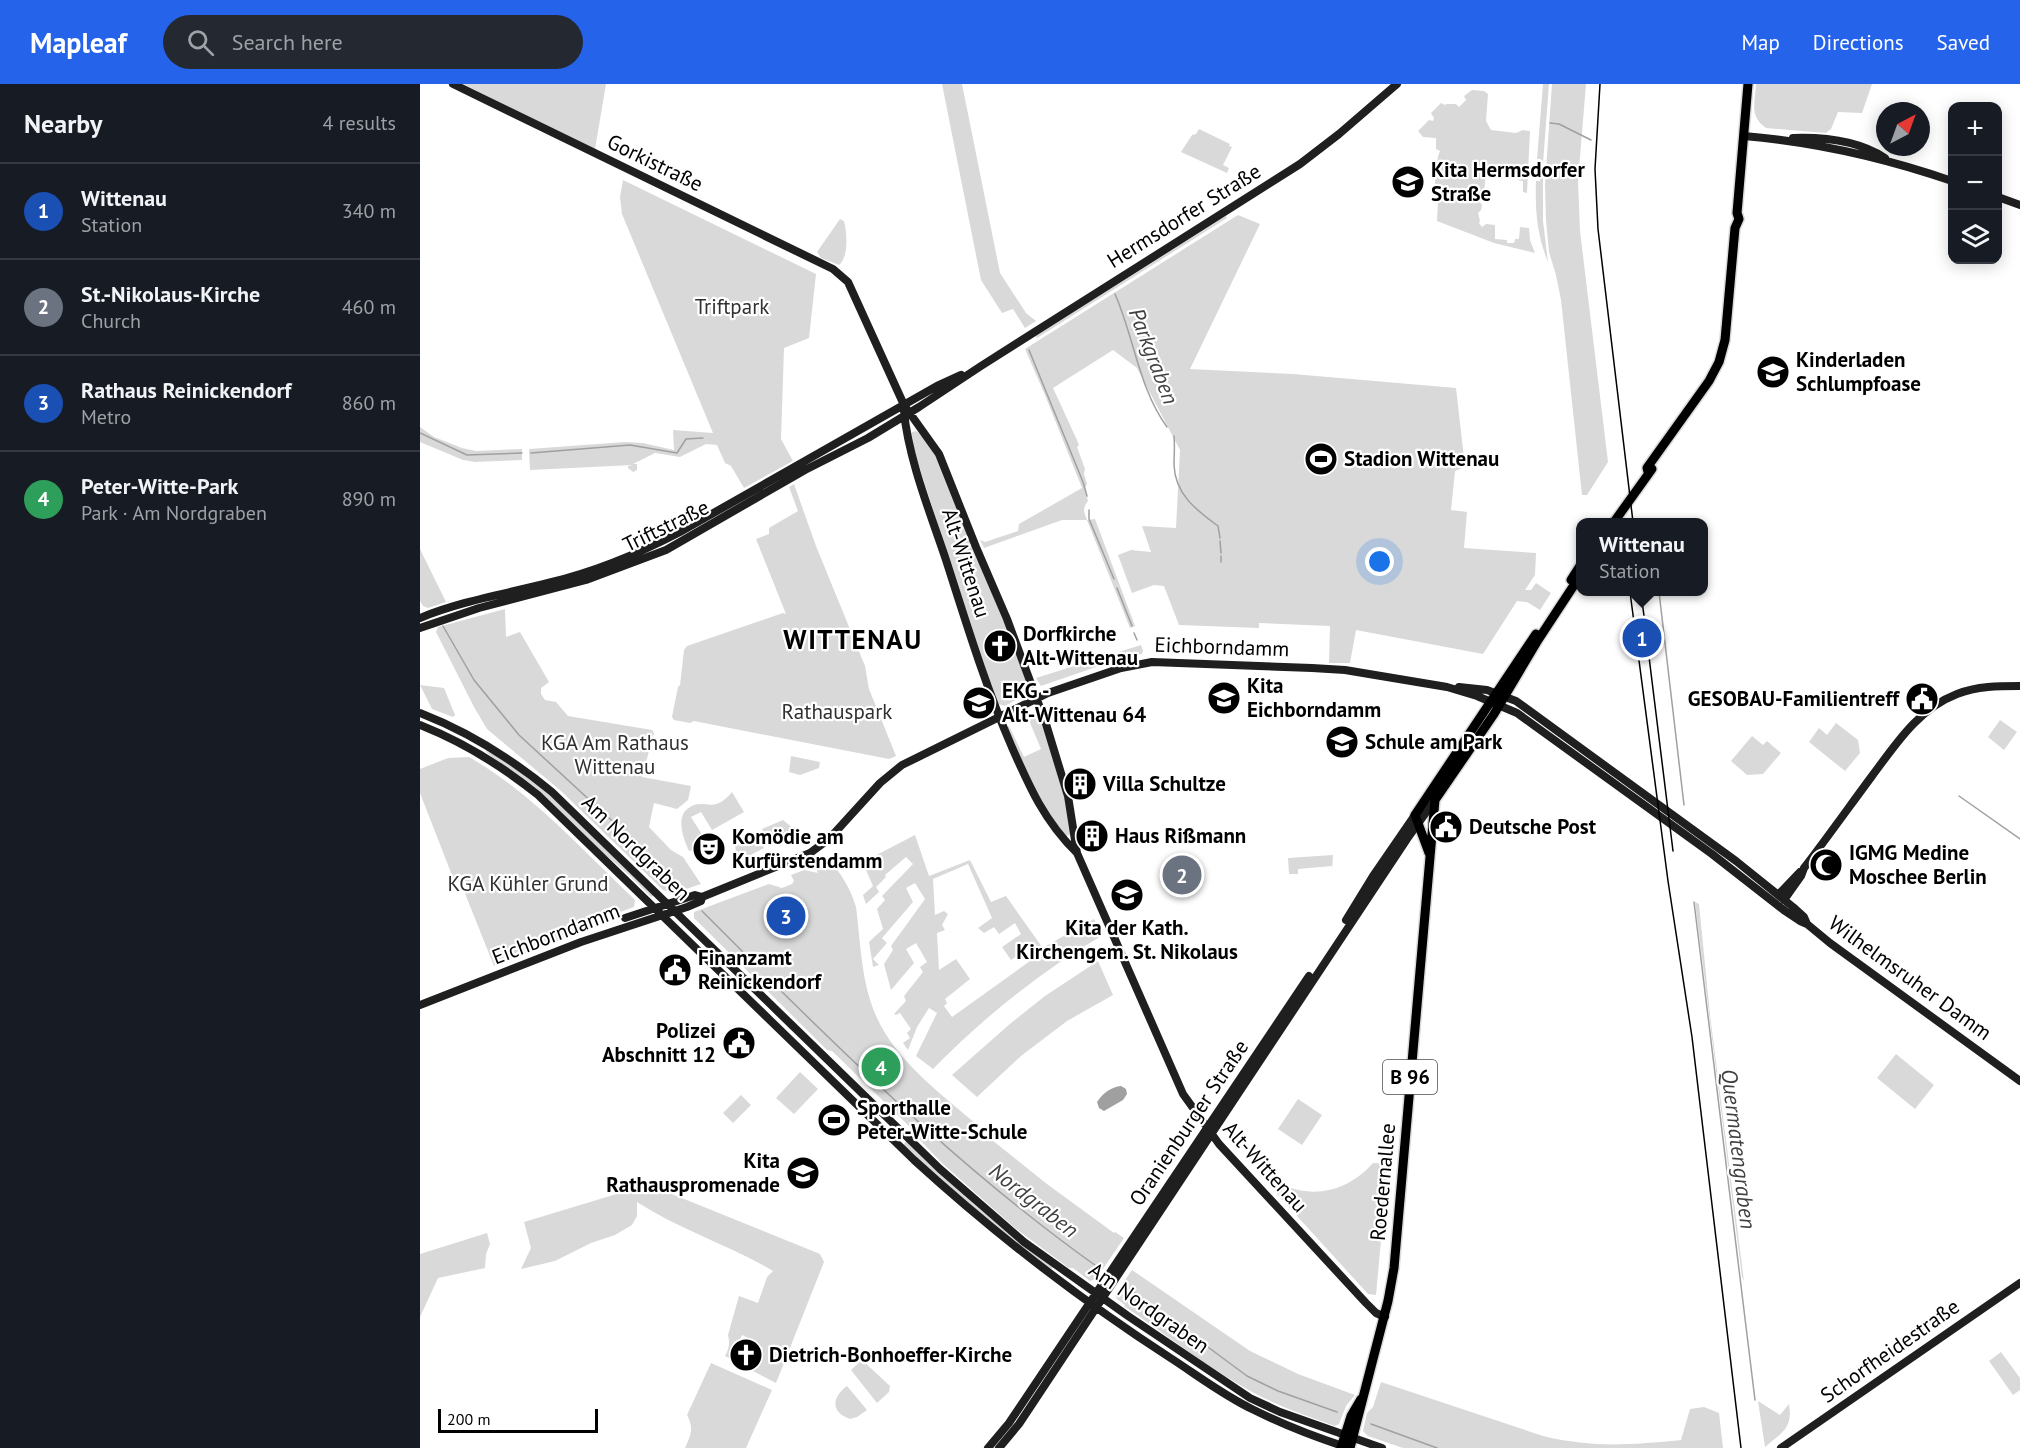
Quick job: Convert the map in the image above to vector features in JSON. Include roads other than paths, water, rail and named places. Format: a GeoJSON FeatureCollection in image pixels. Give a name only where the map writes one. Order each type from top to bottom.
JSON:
{"type":"FeatureCollection","features":[{"type":"Feature","properties":{"kind":"main road","name":"Gorkistraße"},"geometry":{"type":"LineString","coordinates":[[453,84],[833,269],[841,275]]}},
{"type":"Feature","properties":{"kind":"main road","name":"Hermsdorfer Straße"},"geometry":{"type":"LineString","coordinates":[[907,415],[1305,161],[1397,84]]}},
{"type":"Feature","properties":{"kind":"main road"},"geometry":{"type":"LineString","coordinates":[[1617,518],[1648,472],[1647,468],[1709,381],[1719,362],[1725,340],[1735,228],[1739,219],[1737,213],[1748,84]]}},
{"type":"Feature","properties":{"kind":"main road"},"geometry":{"type":"LineString","coordinates":[[1744,136],[1778,139],[1824,138],[1839,141],[1948,180]]}},
{"type":"Feature","properties":{"kind":"main road"},"geometry":{"type":"LineString","coordinates":[[2002,198],[2020,205]]}},
{"type":"Feature","properties":{"kind":"main road","name":"Alt-Wittenau"},"geometry":{"type":"LineString","coordinates":[[841,275],[850,286],[904,405],[907,415],[906,433],[940,544],[1000,718],[1041,809],[1062,838],[1077,853]]}},
{"type":"Feature","properties":{"kind":"main road","name":"Hermsdorfer Straße"},"geometry":{"type":"LineString","coordinates":[[904,405],[937,386],[981,366]]}},
{"type":"Feature","properties":{"kind":"main road","name":"Triftstraße"},"geometry":{"type":"LineString","coordinates":[[420,628],[468,611],[586,580],[648,557],[683,540],[803,466],[842,439],[904,405]]}},
{"type":"Feature","properties":{"kind":"main road","name":"Alt-Wittenau"},"geometry":{"type":"LineString","coordinates":[[907,415],[920,428],[939,454],[1007,619],[1068,796],[1077,853],[1179,1085],[1209,1131],[1366,1303],[1376,1313],[1385,1317]]}},
{"type":"Feature","properties":{"kind":"main road","name":"Triftstraße"},"geometry":{"type":"LineString","coordinates":[[420,618],[474,600],[547,584],[609,565],[680,532],[803,466],[847,449],[907,415]]}},
{"type":"Feature","properties":{"kind":"main road"},"geometry":{"type":"LineString","coordinates":[[906,433],[920,428]]}},
{"type":"Feature","properties":{"kind":"main road"},"geometry":{"type":"LineString","coordinates":[[842,439],[847,449]]}},
{"type":"Feature","properties":{"kind":"main road","name":"Oranienburger Straße"},"geometry":{"type":"LineString","coordinates":[[1236,1091],[1414,815],[1461,754],[1498,699],[1576,574]]}},
{"type":"Feature","properties":{"kind":"main road","name":"Oranienburger Straße"},"geometry":{"type":"LineString","coordinates":[[1510,678],[1576,583]]}},
{"type":"Feature","properties":{"kind":"main road","name":"Eichborndamm"},"geometry":{"type":"LineString","coordinates":[[420,1005],[581,942],[701,901],[702,897],[810,853],[830,839],[880,783],[902,765],[1036,699],[1121,668],[1152,662],[1334,669],[1447,687],[1477,688],[1498,699]]}},
{"type":"Feature","properties":{"kind":"main road"},"geometry":{"type":"LineString","coordinates":[[1781,898],[1801,876],[1802,871],[1912,724],[1944,700],[1972,689],[2020,686]]}},
{"type":"Feature","properties":{"kind":"main road","name":"Wilhelmsruher Damm"},"geometry":{"type":"LineString","coordinates":[[1498,699],[1560,738],[1719,848],[1804,917],[1807,924]]}},
{"type":"Feature","properties":{"kind":"main road","name":"Am Nordgraben"},"geometry":{"type":"LineString","coordinates":[[420,713],[471,736],[514,763],[552,792],[965,1192],[1024,1242],[1099,1296],[1250,1398],[1280,1412],[1382,1448]]}},
{"type":"Feature","properties":{"kind":"main road","name":"Am Nordgraben"},"geometry":{"type":"LineString","coordinates":[[420,725],[482,755],[543,800],[952,1194],[1020,1252],[1092,1306],[1237,1401],[1278,1422],[1345,1447]]}},
{"type":"Feature","properties":{"kind":"main road","name":"Oranienburger Straße"},"geometry":{"type":"LineString","coordinates":[[988,1448],[1009,1423],[1099,1296],[1407,839],[1418,826],[1461,754]]}},
{"type":"Feature","properties":{"kind":"main road","name":"Wilhelmsruher Damm"},"geometry":{"type":"LineString","coordinates":[[1610,774],[1786,912],[1807,924],[1830,944],[2020,1081]]}},
{"type":"Feature","properties":{"kind":"main road","name":"Roedernallee"},"geometry":{"type":"LineString","coordinates":[[1345,1447],[1349,1436],[1350,1419],[1361,1399],[1385,1317],[1394,1268],[1435,800]]}},
{"type":"Feature","properties":{"kind":"main road","name":"B 96"},"geometry":{"type":"LineString","coordinates":[[1414,815],[1418,826]]}},
{"type":"Feature","properties":{"kind":"main road","name":"Roedernallee"},"geometry":{"type":"LineString","coordinates":[[1418,826],[1430,856]]}},
{"type":"Feature","properties":{"kind":"main road","name":"Eichborndamm"},"geometry":{"type":"LineString","coordinates":[[625,918],[695,895],[702,897]]}},
{"type":"Feature","properties":{"kind":"main road","name":"Am Nordgraben"},"geometry":{"type":"LineString","coordinates":[[680,932],[688,924]]}},
{"type":"Feature","properties":{"kind":"main road"},"geometry":{"type":"LineString","coordinates":[[761,1011],[769,1003]]}},
{"type":"Feature","properties":{"kind":"main road","name":"Schorfheidestraße"},"geometry":{"type":"LineString","coordinates":[[1781,1448],[2020,1283]]}},
{"type":"Feature","properties":{"kind":"main road","name":"Oranienburger Straße"},"geometry":{"type":"LineString","coordinates":[[999,1448],[1019,1424],[1092,1306]]}},
{"type":"Feature","properties":{"kind":"waterway"},"geometry":{"type":"LineString","coordinates":[[1550,123],[1559,124],[1591,140]]}},
{"type":"Feature","properties":{"kind":"waterway","name":"Parkgraben"},"geometry":{"type":"LineString","coordinates":[[1115,294],[1143,380],[1167,427]]}},
{"type":"Feature","properties":{"kind":"waterway"},"geometry":{"type":"LineString","coordinates":[[1029,350],[1087,496]]}},
{"type":"Feature","properties":{"kind":"waterway"},"geometry":{"type":"LineString","coordinates":[[420,433],[467,455],[522,453]]}},
{"type":"Feature","properties":{"kind":"waterway","name":"Parkgraben"},"geometry":{"type":"LineString","coordinates":[[1174,436],[1174,465],[1178,485],[1188,500],[1218,526],[1220,538]]}},
{"type":"Feature","properties":{"kind":"waterway"},"geometry":{"type":"LineString","coordinates":[[531,453],[630,445],[677,453],[686,439],[703,438]]}},
{"type":"Feature","properties":{"kind":"waterway"},"geometry":{"type":"LineString","coordinates":[[1089,510],[1089,519],[1114,579]]}},
{"type":"Feature","properties":{"kind":"waterway","name":"Parkgraben"},"geometry":{"type":"LineString","coordinates":[[1220,541],[1221,553]]}},
{"type":"Feature","properties":{"kind":"waterway","name":"Parkgraben"},"geometry":{"type":"LineString","coordinates":[[1221,556],[1221,562]]}},
{"type":"Feature","properties":{"kind":"waterway"},"geometry":{"type":"LineString","coordinates":[[1117,588],[1132,626]]}},
{"type":"Feature","properties":{"kind":"waterway","name":"Quermatengraben"},"geometry":{"type":"LineString","coordinates":[[1659,596],[1684,805]]}},
{"type":"Feature","properties":{"kind":"waterway","name":"Nordgraben"},"geometry":{"type":"LineString","coordinates":[[443,626],[474,680],[519,735],[633,840],[681,890]]}},
{"type":"Feature","properties":{"kind":"waterway"},"geometry":{"type":"LineString","coordinates":[[1134,633],[1137,640]]}},
{"type":"Feature","properties":{"kind":"waterway"},"geometry":{"type":"LineString","coordinates":[[1959,796],[2020,839]]}},
{"type":"Feature","properties":{"kind":"waterway","name":"Quermatengraben"},"geometry":{"type":"LineString","coordinates":[[1694,902],[1755,1400]]}},
{"type":"Feature","properties":{"kind":"waterway","name":"Nordgraben"},"geometry":{"type":"LineString","coordinates":[[702,911],[755,964]]}},
{"type":"Feature","properties":{"kind":"waterway","name":"Nordgraben"},"geometry":{"type":"LineString","coordinates":[[769,979],[928,1131],[1012,1202],[1099,1268]]}},
{"type":"Feature","properties":{"kind":"waterway","name":"Nordgraben"},"geometry":{"type":"LineString","coordinates":[[1127,1287],[1247,1376],[1278,1391],[1337,1412]]}},
{"type":"Feature","properties":{"kind":"waterway","name":"Nordgraben"},"geometry":{"type":"LineString","coordinates":[[1371,1424],[1437,1448]]}},
{"type":"Feature","properties":{"kind":"tram line"},"geometry":{"type":"LineString","coordinates":[[1600,84],[1595,169],[1598,229],[1633,518]]}},
{"type":"Feature","properties":{"kind":"tram line"},"geometry":{"type":"LineString","coordinates":[[1631,596],[1668,881],[1692,1037],[1741,1448]]}},
{"type":"Feature","properties":{"kind":"tram line"},"geometry":{"type":"LineString","coordinates":[[1641,596],[1673,851]]}},
{"type":"Feature","properties":{"kind":"place","name":"Kita Hermsdorfer Straße"},"geometry":{"type":"Point","coordinates":[1408,182]}},
{"type":"Feature","properties":{"kind":"place","name":"Kinderladen Schlumpfoase"},"geometry":{"type":"Point","coordinates":[1773,372]}},
{"type":"Feature","properties":{"kind":"place","name":"Stadion Wittenau"},"geometry":{"type":"Point","coordinates":[1321,459]}},
{"type":"Feature","properties":{"kind":"place","name":"Wittenau"},"geometry":{"type":"Point","coordinates":[1642,638]}},
{"type":"Feature","properties":{"kind":"place","name":"Dorfkirche Alt-Wittenau"},"geometry":{"type":"Point","coordinates":[1000,646]}},
{"type":"Feature","properties":{"kind":"place","name":"Kita Eichborndamm"},"geometry":{"type":"Point","coordinates":[1224,698]}},
{"type":"Feature","properties":{"kind":"place","name":"GESOBAU-Familientreff"},"geometry":{"type":"Point","coordinates":[1922,699]}},
{"type":"Feature","properties":{"kind":"place","name":"EKG - Alt-Wittenau 64"},"geometry":{"type":"Point","coordinates":[979,703]}},
{"type":"Feature","properties":{"kind":"place","name":"Schule am Park"},"geometry":{"type":"Point","coordinates":[1342,742]}},
{"type":"Feature","properties":{"kind":"place","name":"Villa Schultze"},"geometry":{"type":"Point","coordinates":[1080,784]}},
{"type":"Feature","properties":{"kind":"place","name":"Deutsche Post"},"geometry":{"type":"Point","coordinates":[1446,827]}},
{"type":"Feature","properties":{"kind":"place","name":"Haus Rißmann"},"geometry":{"type":"Point","coordinates":[1092,836]}},
{"type":"Feature","properties":{"kind":"place","name":"Komödie am Kurfürstendamm"},"geometry":{"type":"Point","coordinates":[709,849]}},
{"type":"Feature","properties":{"kind":"place","name":"IGMG Medine Moschee Berlin"},"geometry":{"type":"Point","coordinates":[1826,865]}},
{"type":"Feature","properties":{"kind":"place","name":"St.-Nikolaus-Kirche"},"geometry":{"type":"Point","coordinates":[1182,875]}},
{"type":"Feature","properties":{"kind":"place","name":"Kita der Kath. Kirchengem. St. Nikolaus"},"geometry":{"type":"Point","coordinates":[1127,895]}},
{"type":"Feature","properties":{"kind":"place","name":"Rathaus Reinickendorf"},"geometry":{"type":"Point","coordinates":[786,916]}},
{"type":"Feature","properties":{"kind":"place","name":"Finanzamt Reinickendorf"},"geometry":{"type":"Point","coordinates":[675,970]}},
{"type":"Feature","properties":{"kind":"place","name":"Polizei Abschnitt 12"},"geometry":{"type":"Point","coordinates":[739,1043]}},
{"type":"Feature","properties":{"kind":"place","name":"Peter-Witte-Park"},"geometry":{"type":"Point","coordinates":[881,1067]}},
{"type":"Feature","properties":{"kind":"place","name":"Sporthalle Peter-Witte-Schule"},"geometry":{"type":"Point","coordinates":[834,1120]}},
{"type":"Feature","properties":{"kind":"place","name":"Kita Rathauspromenade"},"geometry":{"type":"Point","coordinates":[803,1173]}},
{"type":"Feature","properties":{"kind":"place","name":"Dietrich-Bonhoeffer-Kirche"},"geometry":{"type":"Point","coordinates":[746,1355]}},
{"type":"Feature","properties":{"kind":"district","name":"WITTENAU"},"geometry":{"type":"Point","coordinates":[853,640]}},
{"type":"Feature","properties":{"kind":"park label","name":"Triftpark"},"geometry":{"type":"Point","coordinates":[732,307]}},
{"type":"Feature","properties":{"kind":"park label","name":"Rathauspark"},"geometry":{"type":"Point","coordinates":[837,712]}},
{"type":"Feature","properties":{"kind":"park label","name":"KGA Am Rathaus Wittenau"},"geometry":{"type":"Point","coordinates":[615,755]}},
{"type":"Feature","properties":{"kind":"park label","name":"KGA Kühler Grund"},"geometry":{"type":"Point","coordinates":[528,884]}}]}
